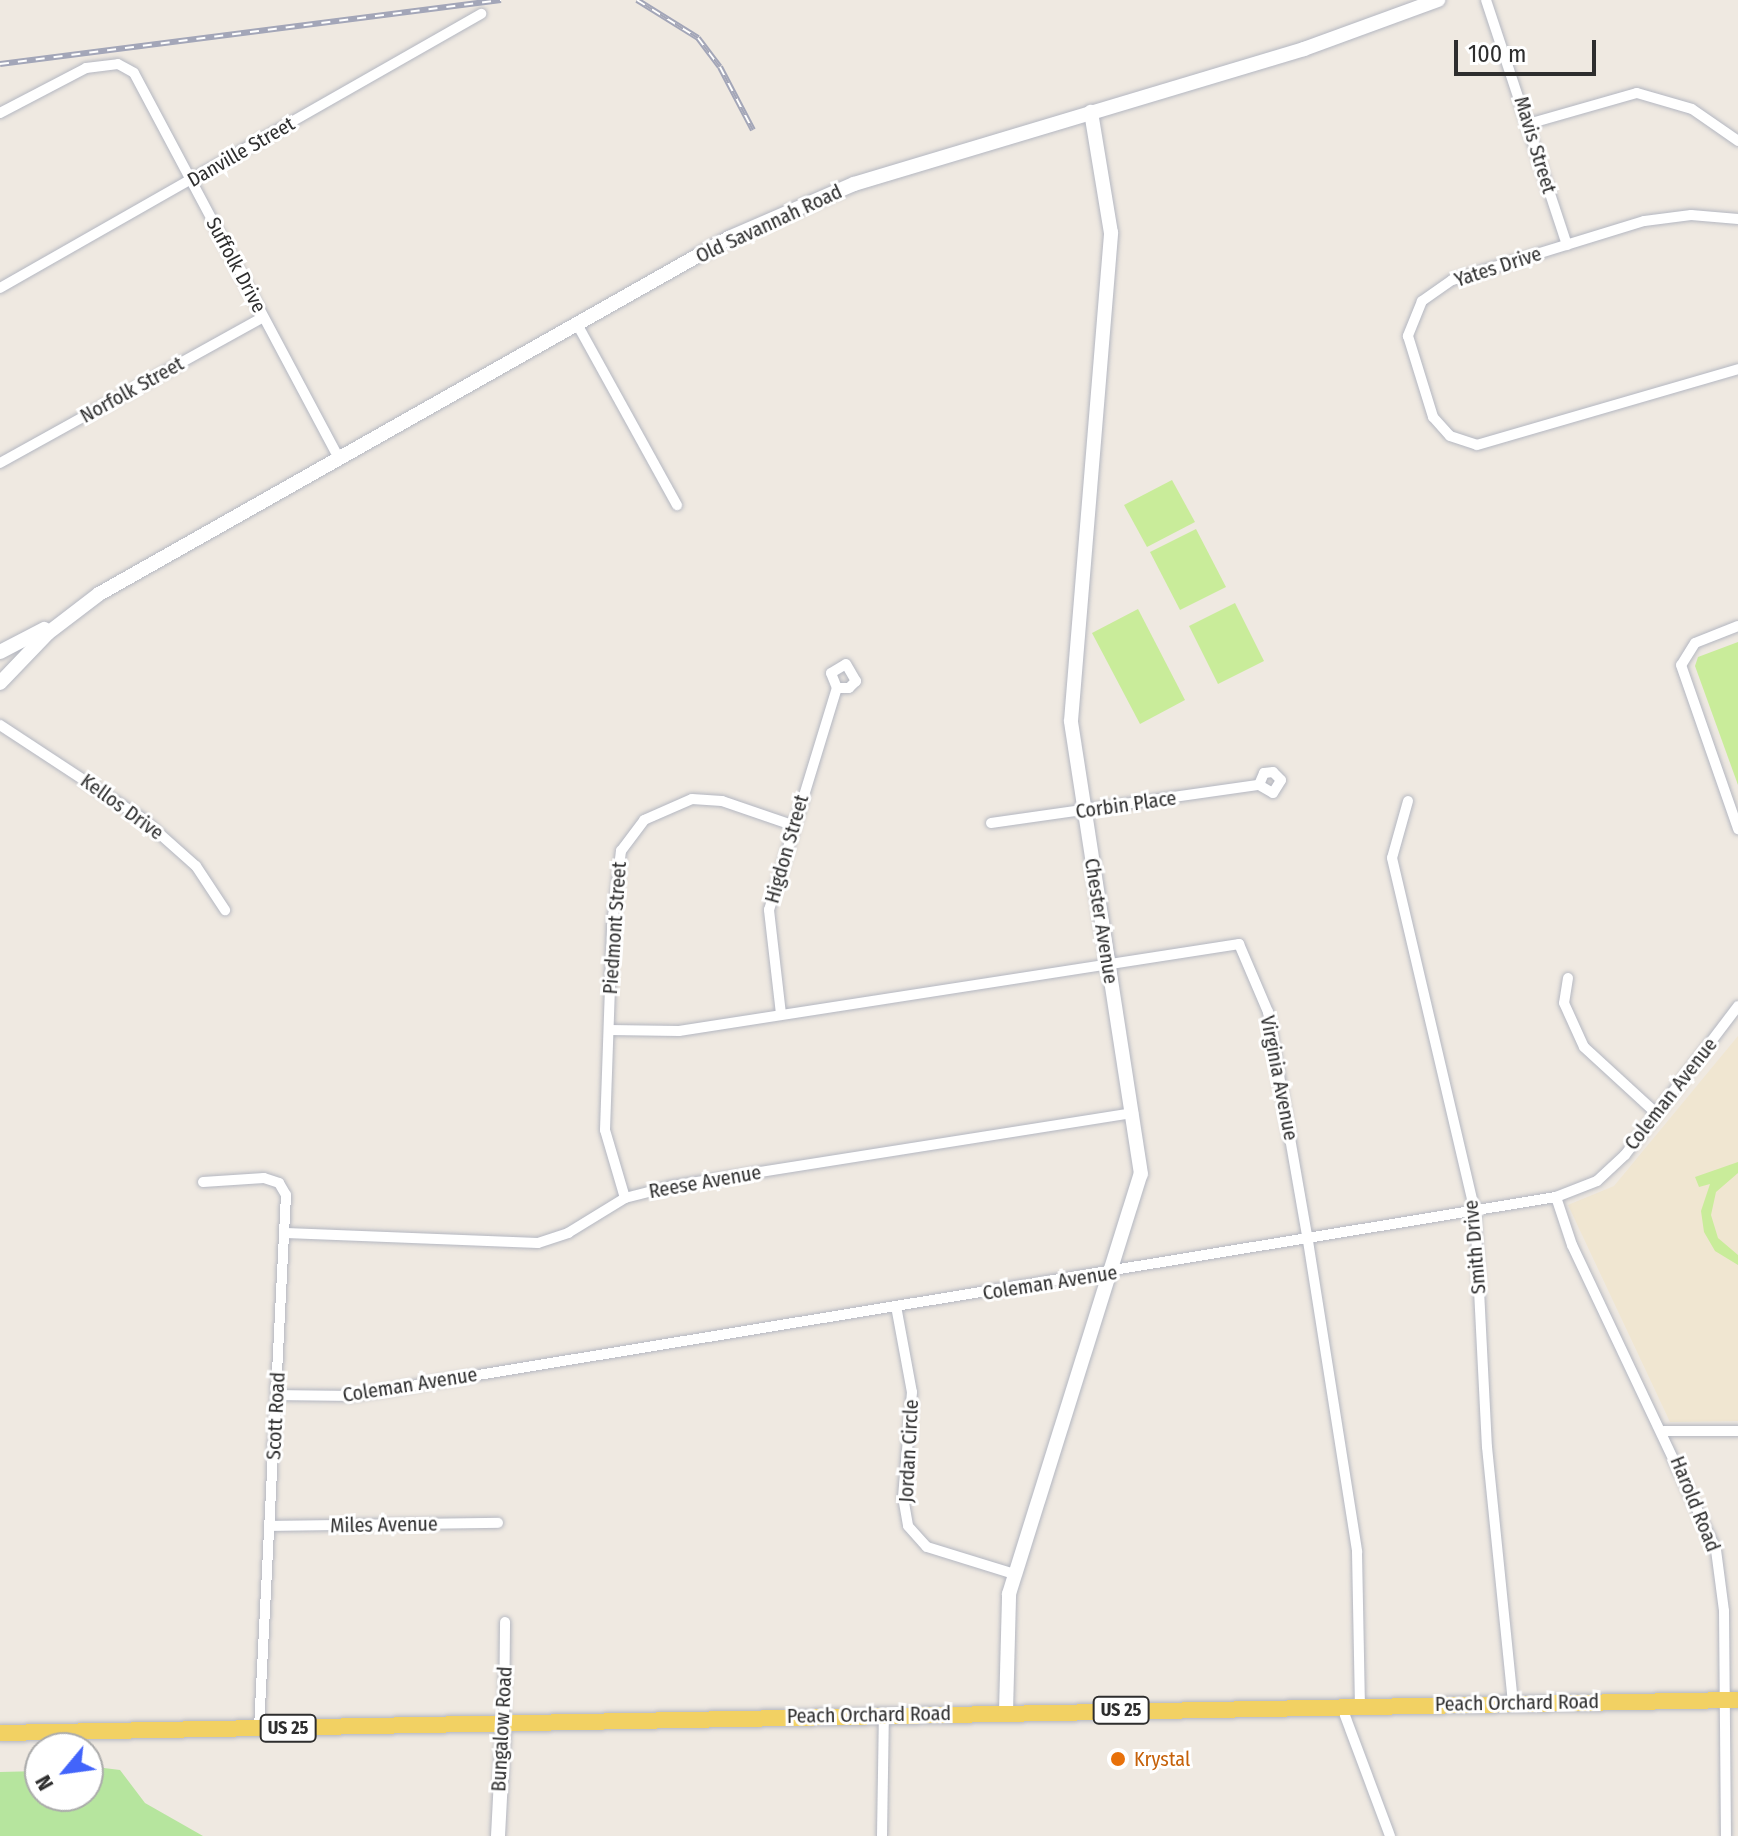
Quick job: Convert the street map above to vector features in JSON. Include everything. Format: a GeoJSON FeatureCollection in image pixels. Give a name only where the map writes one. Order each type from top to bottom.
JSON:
{"type":"FeatureCollection","features":[{"type":"Feature","properties":{"kind":"main road","name":"Peach Orchard Road"},"geometry":{"type":"LineString","coordinates":[[0,1733],[1341,1705],[1731,1700]]}},
{"type":"Feature","properties":{"kind":"street","name":"Old Savannah Road"},"geometry":{"type":"LineString","coordinates":[[69,615],[150,565],[729,238],[820,197],[1304,49],[1438,0]]}},
{"type":"Feature","properties":{"kind":"street","name":"Mavis Street"},"geometry":{"type":"LineString","coordinates":[[1486,0],[1567,245]]}},
{"type":"Feature","properties":{"kind":"street","name":"Danville Street"},"geometry":{"type":"LineString","coordinates":[[0,288],[481,14]]}},
{"type":"Feature","properties":{"kind":"street","name":"Suffolk Drive"},"geometry":{"type":"LineString","coordinates":[[0,113],[86,68],[118,64],[134,73],[339,458]]}},
{"type":"Feature","properties":{"kind":"street"},"geometry":{"type":"LineString","coordinates":[[1528,124],[1637,93],[1692,109],[1738,141]]}},
{"type":"Feature","properties":{"kind":"street","name":"Chester Avenue"},"geometry":{"type":"LineString","coordinates":[[1006,1712],[1006,1617],[1014,1574],[1140,1188],[1133,1113],[1071,721],[1111,233],[1091,112]]}},
{"type":"Feature","properties":{"kind":"street","name":"Yates Drive"},"geometry":{"type":"LineString","coordinates":[[1738,219],[1658,218],[1452,280],[1417,308],[1408,336],[1427,406],[1450,436],[1477,445],[1498,442],[1738,369]]}},
{"type":"Feature","properties":{"kind":"street","name":"Norfolk Street"},"geometry":{"type":"LineString","coordinates":[[0,463],[263,317]]}},
{"type":"Feature","properties":{"kind":"street"},"geometry":{"type":"LineString","coordinates":[[577,324],[677,505]]}},
{"type":"Feature","properties":{"kind":"street"},"geometry":{"type":"LineString","coordinates":[[0,652],[69,615]]}},
{"type":"Feature","properties":{"kind":"street"},"geometry":{"type":"LineString","coordinates":[[0,683],[69,615]]}},
{"type":"Feature","properties":{"kind":"street"},"geometry":{"type":"LineString","coordinates":[[1738,626],[1684,652],[1683,680],[1738,829]]}},
{"type":"Feature","properties":{"kind":"street","name":"Higdon Street"},"geometry":{"type":"LineString","coordinates":[[781,1014],[767,921],[792,825],[837,688]]}},
{"type":"Feature","properties":{"kind":"street","name":"Kellos Drive"},"geometry":{"type":"LineString","coordinates":[[0,725],[155,829],[196,866],[225,910]]}},
{"type":"Feature","properties":{"kind":"street","name":"Corbin Place"},"geometry":{"type":"LineString","coordinates":[[991,823],[1259,785]]}},
{"type":"Feature","properties":{"kind":"street","name":"Piedmont Street"},"geometry":{"type":"LineString","coordinates":[[625,1198],[606,1140],[616,871],[627,836],[660,809],[692,799],[722,801],[792,825]]}},
{"type":"Feature","properties":{"kind":"street","name":"Smith Drive"},"geometry":{"type":"LineString","coordinates":[[1408,801],[1392,858],[1475,1211],[1487,1447],[1513,1703]]}},
{"type":"Feature","properties":{"kind":"street","name":"Virginia Avenue"},"geometry":{"type":"LineString","coordinates":[[609,1030],[679,1031],[1108,961],[1239,944],[1268,1012],[1308,1241],[1357,1552],[1360,1705]]}},
{"type":"Feature","properties":{"kind":"street"},"geometry":{"type":"LineString","coordinates":[[1568,978],[1564,1003],[1584,1047],[1656,1113]]}},
{"type":"Feature","properties":{"kind":"street","name":"Coleman Avenue"},"geometry":{"type":"LineString","coordinates":[[277,1395],[351,1396],[1308,1241],[1556,1197],[1606,1175],[1738,1006]]}},
{"type":"Feature","properties":{"kind":"street","name":"Reese Avenue"},"geometry":{"type":"LineString","coordinates":[[286,1233],[538,1243],[568,1233],[625,1198],[687,1183],[1133,1113]]}},
{"type":"Feature","properties":{"kind":"street","name":"Scott Road"},"geometry":{"type":"LineString","coordinates":[[203,1182],[256,1177],[279,1183],[286,1195],[259,1728]]}},
{"type":"Feature","properties":{"kind":"street","name":"Harold Road"},"geometry":{"type":"LineString","coordinates":[[1556,1197],[1572,1245],[1664,1431],[1716,1550],[1731,1700],[1726,1836]]}},
{"type":"Feature","properties":{"kind":"street","name":"Jordan Circle"},"geometry":{"type":"LineString","coordinates":[[896,1306],[912,1392],[903,1497],[908,1526],[927,1547],[1014,1574]]}},
{"type":"Feature","properties":{"kind":"street"},"geometry":{"type":"LineString","coordinates":[[1664,1431],[1738,1431]]}},
{"type":"Feature","properties":{"kind":"street","name":"Miles Avenue"},"geometry":{"type":"LineString","coordinates":[[270,1526],[498,1523]]}},
{"type":"Feature","properties":{"kind":"street","name":"Bungalow Road"},"geometry":{"type":"LineString","coordinates":[[498,1836],[505,1622]]}},
{"type":"Feature","properties":{"kind":"street"},"geometry":{"type":"LineString","coordinates":[[1341,1705],[1390,1836]]}},
{"type":"Feature","properties":{"kind":"street"},"geometry":{"type":"LineString","coordinates":[[882,1836],[884,1715]]}},
{"type":"Feature","properties":{"kind":"shaded area"},"geometry":{"type":"Polygon","coordinates":[[[1738,1036],[1738,1421],[1670,1422],[1568,1205],[1614,1186],[1738,1036]]]}},
{"type":"Feature","properties":{"kind":"green space"},"geometry":{"type":"Polygon","coordinates":[[[1172,480],[1195,522],[1147,547],[1124,505],[1172,480]]]}},
{"type":"Feature","properties":{"kind":"green space"},"geometry":{"type":"Polygon","coordinates":[[[1196,529],[1226,587],[1180,610],[1150,552],[1196,529]]]}},
{"type":"Feature","properties":{"kind":"green space"},"geometry":{"type":"Polygon","coordinates":[[[1235,603],[1264,661],[1218,684],[1189,626],[1235,603]]]}},
{"type":"Feature","properties":{"kind":"green space"},"geometry":{"type":"Polygon","coordinates":[[[1138,609],[1185,700],[1140,724],[1092,633],[1138,609]]]}},
{"type":"Feature","properties":{"kind":"green space"},"geometry":{"type":"Polygon","coordinates":[[[1738,642],[1738,785],[1695,666],[1698,657],[1738,642]]]}},
{"type":"Feature","properties":{"kind":"green space"},"geometry":{"type":"Polygon","coordinates":[[[1738,1162],[1738,1173],[1716,1192],[1711,1215],[1718,1238],[1738,1255],[1738,1265],[1715,1251],[1704,1232],[1701,1211],[1710,1184],[1699,1187],[1695,1177],[1738,1162]]]}},
{"type":"Feature","properties":{"kind":"green space"},"geometry":{"type":"Polygon","coordinates":[[[104,1768],[120,1770],[145,1803],[203,1836],[0,1836],[0,1772],[24,1771],[24,1812],[104,1812],[104,1768]]]}},
{"type":"Feature","properties":{"kind":"railway"},"geometry":{"type":"LineString","coordinates":[[0,64],[501,0]]}},
{"type":"Feature","properties":{"kind":"railway"},"geometry":{"type":"LineString","coordinates":[[637,0],[698,38],[720,67],[753,130]]}},
{"type":"Feature","properties":{"kind":"place","name":"Krystal"},"geometry":{"type":"Point","coordinates":[1118,1759]}}]}
